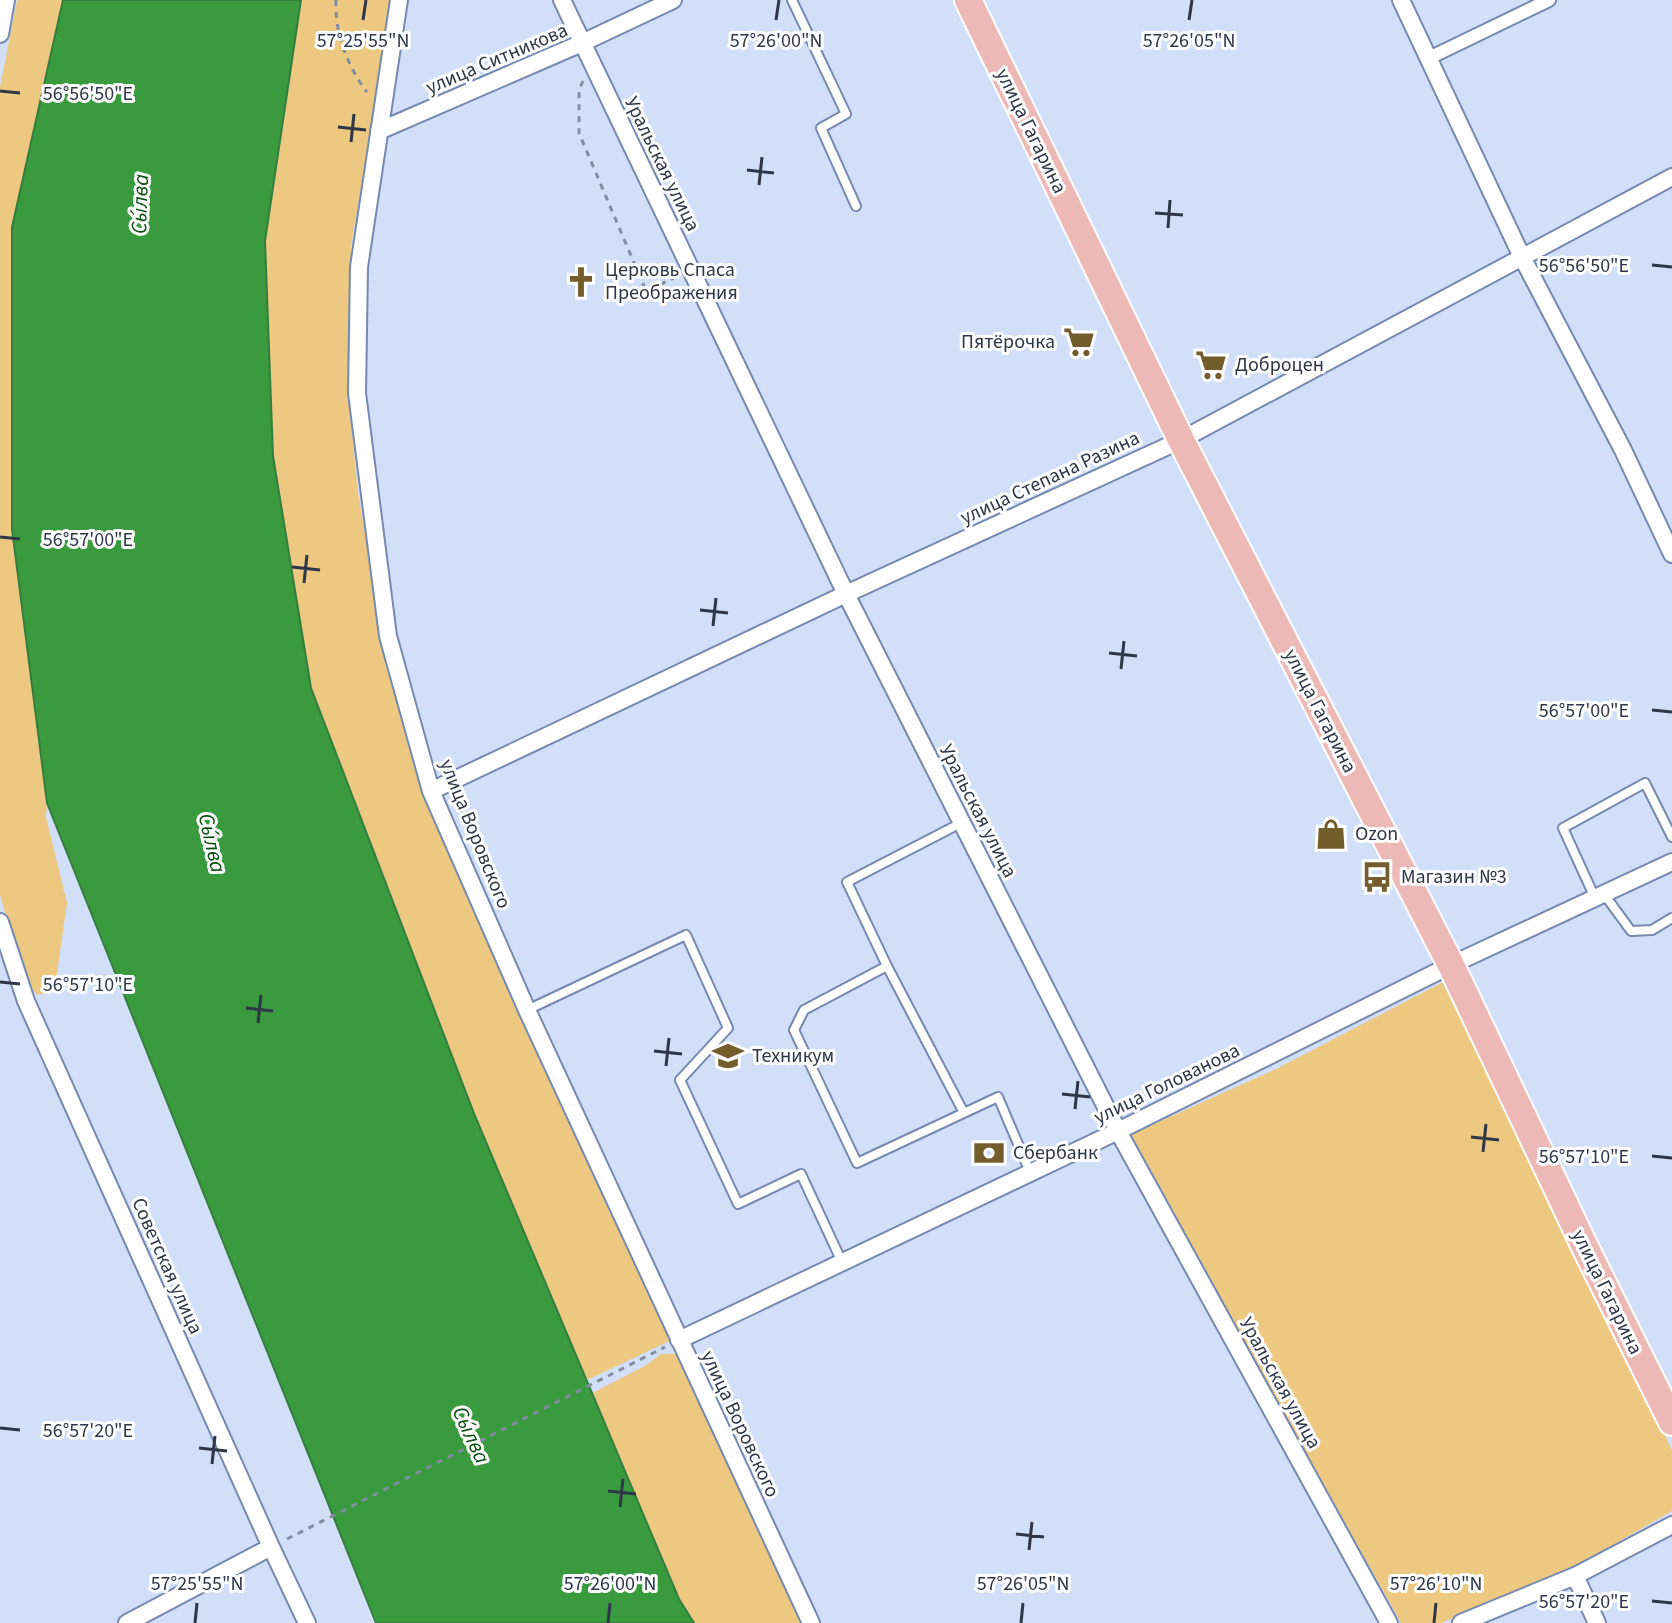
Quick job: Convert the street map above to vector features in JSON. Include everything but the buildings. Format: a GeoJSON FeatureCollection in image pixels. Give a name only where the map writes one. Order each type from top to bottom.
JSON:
{"type":"FeatureCollection","features":[{"type":"Feature","properties":{"kind":"main road","name":"улица Гагарина"},"geometry":{"type":"LineString","coordinates":[[968,0],[1181,440],[1451,965],[1672,1422]]}},
{"type":"Feature","properties":{"kind":"street"},"geometry":{"type":"LineString","coordinates":[[0,34],[6,0]]}},
{"type":"Feature","properties":{"kind":"street","name":"улица Воровского"},"geometry":{"type":"LineString","coordinates":[[399,0],[359,267],[357,393],[388,636],[431,791],[674,1342],[811,1623]]}},
{"type":"Feature","properties":{"kind":"street","name":"Уральская улица"},"geometry":{"type":"LineString","coordinates":[[562,0],[846,594],[1118,1131],[1389,1623]]}},
{"type":"Feature","properties":{"kind":"street","name":"улица Ситникова"},"geometry":{"type":"LineString","coordinates":[[379,131],[673,0]]}},
{"type":"Feature","properties":{"kind":"street"},"geometry":{"type":"LineString","coordinates":[[1401,0],[1522,257],[1623,450],[1672,554]]}},
{"type":"Feature","properties":{"kind":"street"},"geometry":{"type":"LineString","coordinates":[[1427,59],[1549,0]]}},
{"type":"Feature","properties":{"kind":"street","name":"улица Степана Разина"},"geometry":{"type":"LineString","coordinates":[[431,791],[846,594],[1181,440],[1672,177]]}},
{"type":"Feature","properties":{"kind":"street","name":"улица Голованова"},"geometry":{"type":"LineString","coordinates":[[674,1342],[1118,1131],[1451,965],[1672,862]]}},
{"type":"Feature","properties":{"kind":"street","name":"Советская улица"},"geometry":{"type":"LineString","coordinates":[[0,922],[26,1001],[275,1545],[307,1623]]}},
{"type":"Feature","properties":{"kind":"street"},"geometry":{"type":"LineString","coordinates":[[1461,1623],[1575,1576],[1672,1525]]}},
{"type":"Feature","properties":{"kind":"street"},"geometry":{"type":"LineString","coordinates":[[127,1623],[275,1545]]}},
{"type":"Feature","properties":{"kind":"street"},"geometry":{"type":"LineString","coordinates":[[1575,1576],[1597,1623]]}},
{"type":"Feature","properties":{"kind":"lane"},"geometry":{"type":"LineString","coordinates":[[792,0],[846,114],[821,128],[856,206]]}},
{"type":"Feature","properties":{"kind":"lane"},"geometry":{"type":"LineString","coordinates":[[1672,837],[1645,783],[1563,828],[1599,896],[1631,931],[1652,930],[1672,918]]}},
{"type":"Feature","properties":{"kind":"lane"},"geometry":{"type":"LineString","coordinates":[[961,822],[847,882],[964,1113]]}},
{"type":"Feature","properties":{"kind":"lane"},"geometry":{"type":"LineString","coordinates":[[527,1010],[686,935],[728,1028],[680,1080],[738,1204],[801,1174],[842,1262]]}},
{"type":"Feature","properties":{"kind":"lane"},"geometry":{"type":"LineString","coordinates":[[887,966],[804,1010],[794,1030],[857,1163],[998,1097],[1030,1173]]}},
{"type":"Feature","properties":{"kind":"path"},"geometry":{"type":"LineString","coordinates":[[336,0],[338,33],[360,83],[382,111]]}},
{"type":"Feature","properties":{"kind":"path"},"geometry":{"type":"LineString","coordinates":[[591,62],[579,90],[579,133],[646,291],[691,270]]}},
{"type":"Feature","properties":{"kind":"path"},"geometry":{"type":"LineString","coordinates":[[275,1545],[674,1342]]}},
{"type":"Feature","properties":{"kind":"shaded area"},"geometry":{"type":"Polygon","coordinates":[[[17,0],[63,0],[12,227],[12,529],[47,803],[46,817],[67,903],[56,980],[46,993],[37,995],[23,977],[0,895],[0,87],[17,0]]]}},
{"type":"Feature","properties":{"kind":"shaded area"},"geometry":{"type":"Polygon","coordinates":[[[301,0],[393,0],[351,246],[349,403],[358,493],[386,654],[425,798],[562,1109],[674,1339],[587,1380],[475,1116],[311,688],[273,456],[265,241],[301,0]]]}},
{"type":"Feature","properties":{"kind":"shaded area"},"geometry":{"type":"Polygon","coordinates":[[[1445,981],[1672,1450],[1672,1511],[1562,1574],[1441,1623],[1401,1623],[1128,1136],[1278,1068],[1445,981]]]}},
{"type":"Feature","properties":{"kind":"shaded area"},"geometry":{"type":"Polygon","coordinates":[[[661,1354],[678,1354],[809,1623],[694,1623],[679,1599],[592,1393],[645,1366],[661,1354]]]}},
{"type":"Feature","properties":{"kind":"water","name":"Сы́лва"},"geometry":{"type":"Polygon","coordinates":[[[63,0],[301,0],[265,241],[273,456],[311,688],[475,1116],[679,1599],[694,1623],[376,1623],[47,803],[12,529],[12,227],[63,0]]]}},
{"type":"Feature","properties":{"kind":"place","name":"Церковь Спаса Преображения"},"geometry":{"type":"Point","coordinates":[581,282]}},
{"type":"Feature","properties":{"kind":"place","name":"Пятёрочка"},"geometry":{"type":"Point","coordinates":[1079,342]}},
{"type":"Feature","properties":{"kind":"place","name":"Доброцен"},"geometry":{"type":"Point","coordinates":[1211,365]}},
{"type":"Feature","properties":{"kind":"place","name":"Ozon"},"geometry":{"type":"Point","coordinates":[1331,834]}},
{"type":"Feature","properties":{"kind":"place","name":"Магазин №3"},"geometry":{"type":"Point","coordinates":[1377,877]}},
{"type":"Feature","properties":{"kind":"place","name":"Техникум"},"geometry":{"type":"Point","coordinates":[728,1056]}},
{"type":"Feature","properties":{"kind":"place","name":"Сбербанк"},"geometry":{"type":"Point","coordinates":[989,1153]}}]}
